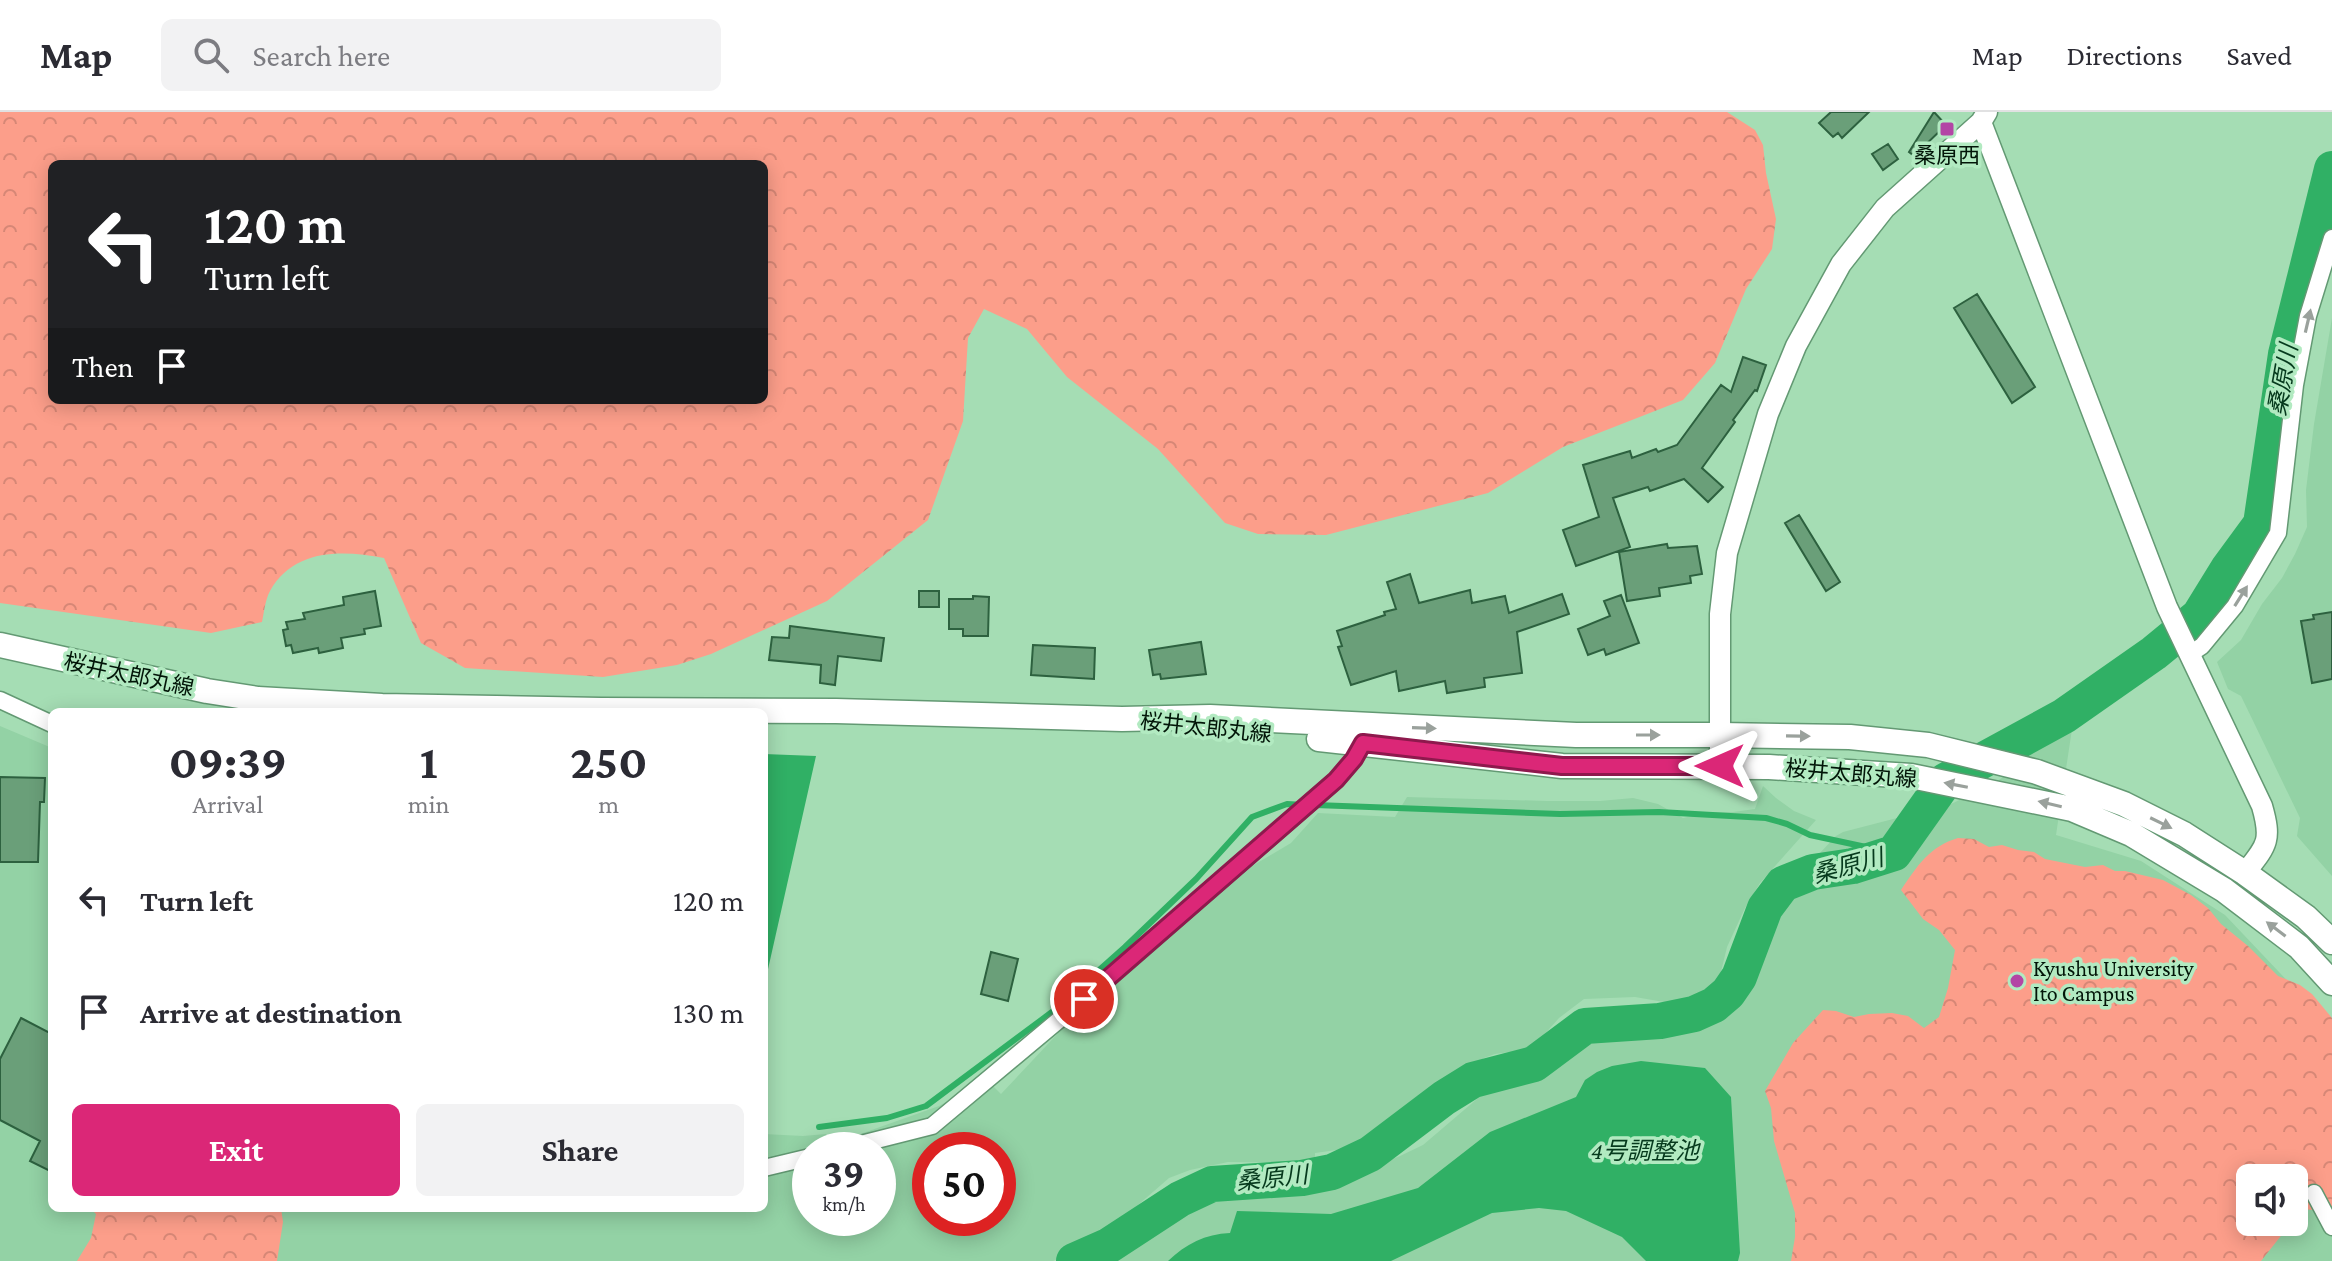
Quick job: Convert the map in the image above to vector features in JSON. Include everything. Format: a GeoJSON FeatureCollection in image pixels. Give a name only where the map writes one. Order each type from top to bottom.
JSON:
{"type":"FeatureCollection","features":[{"type":"Feature","properties":{"kind":"main road","name":"桜井太郎丸線"},"geometry":{"type":"LineString","coordinates":[[0,645],[207,691],[258,699],[470,708]]}},
{"type":"Feature","properties":{"kind":"main road","name":"桜井太郎丸線"},"geometry":{"type":"LineString","coordinates":[[768,711],[1122,719],[1210,717],[1367,735],[1562,766],[1769,767],[1911,776],[2072,809],[2131,834],[2224,890],[2299,947],[2332,983]]}},
{"type":"Feature","properties":{"kind":"main road","name":"桜井太郎丸線"},"geometry":{"type":"LineString","coordinates":[[1367,735],[1850,737],[1928,745],[2037,772],[2136,810],[2184,834],[2245,873],[2306,917],[2332,942]]}},
{"type":"Feature","properties":{"kind":"street"},"geometry":{"type":"LineString","coordinates":[[1720,766],[1720,614],[1727,553],[1768,414],[1796,346],[1841,264],[1885,208],[1980,115],[2170,614],[2262,806],[2269,830],[2263,850],[2245,873]]}},
{"type":"Feature","properties":{"kind":"street"},"geometry":{"type":"LineString","coordinates":[[2187,649],[2202,646],[2235,606],[2278,533],[2295,385],[2308,316],[2332,238]]}},
{"type":"Feature","properties":{"kind":"street"},"geometry":{"type":"LineString","coordinates":[[0,700],[48,722]]}},
{"type":"Feature","properties":{"kind":"street"},"geometry":{"type":"LineString","coordinates":[[896,1135],[932,1126],[1108,979],[1336,780],[1354,759],[1367,735]]}},
{"type":"Feature","properties":{"kind":"street"},"geometry":{"type":"LineString","coordinates":[[768,1167],[792,1161]]}},
{"type":"Feature","properties":{"kind":"street"},"geometry":{"type":"LineString","coordinates":[[2314,1193],[2332,1227]]}},
{"type":"Feature","properties":{"kind":"shaded area"},"geometry":{"type":"Polygon","coordinates":[[[2332,318],[2332,876],[2297,836],[2300,818],[2241,696],[2228,689],[2217,662],[2241,640],[2282,578],[2307,527],[2306,490],[2332,318]]]}},
{"type":"Feature","properties":{"kind":"shaded area","name":"Kyushu University Ito Campus"},"geometry":{"type":"Polygon","coordinates":[[[2074,716],[2056,835],[2141,861],[2225,915],[2332,1028],[2332,1261],[1087,1261],[1114,1244],[1160,1204],[1194,1185],[1244,1179],[1310,1180],[1340,1176],[1400,1156],[1423,1145],[1484,1093],[1505,1082],[1530,1079],[1550,1071],[1581,1037],[1594,1028],[1684,1029],[1717,1016],[1733,1006],[1743,990],[1755,942],[1785,890],[1836,836],[1951,804],[2006,775],[2054,730],[2074,716]]]}},
{"type":"Feature","properties":{"kind":"shaded area"},"geometry":{"type":"Polygon","coordinates":[[[0,726],[48,746],[48,1212],[768,1212],[768,1134],[792,1135],[792,1236],[896,1236],[896,1132],[866,1132],[939,1106],[986,1079],[1001,1094],[1063,1028],[1109,991],[1153,948],[1247,869],[1291,843],[1318,813],[1395,817],[1407,797],[1547,801],[1633,798],[1658,804],[1683,818],[1709,812],[1755,809],[1763,786],[1794,811],[1816,820],[1760,883],[1727,947],[1720,976],[1706,990],[1670,1003],[1635,997],[1584,999],[1559,1018],[1534,1046],[1484,1058],[1389,1130],[1368,1142],[1351,1148],[1315,1153],[1315,1163],[1228,1162],[1190,1170],[1169,1178],[1107,1232],[1079,1250],[1053,1261],[0,1261],[0,726]]]}},
{"type":"Feature","properties":{"kind":"green space"},"geometry":{"type":"Polygon","coordinates":[[[0,112],[1727,112],[1755,130],[1763,145],[1776,219],[1772,249],[1746,289],[1715,363],[1683,400],[1563,447],[1488,493],[1326,535],[1258,534],[1225,523],[1158,449],[1067,377],[1027,329],[984,309],[968,338],[963,421],[928,520],[827,601],[711,654],[677,665],[603,677],[465,668],[421,643],[384,558],[352,554],[321,555],[292,567],[270,591],[262,622],[211,633],[0,603],[0,112]]]}},
{"type":"Feature","properties":{"kind":"green space"},"geometry":{"type":"Polygon","coordinates":[[[1958,838],[1974,839],[1989,847],[2002,845],[2034,852],[2045,859],[2085,867],[2103,865],[2115,871],[2163,880],[2208,908],[2221,924],[2278,976],[2312,994],[2332,1018],[2332,1206],[2326,1211],[2308,1210],[2308,1164],[2236,1164],[2236,1236],[2281,1236],[2261,1261],[1791,1261],[1795,1213],[1774,1141],[1771,1108],[1765,1091],[1793,1043],[1823,1010],[1854,1017],[1892,1013],[1908,1016],[1924,1028],[1939,1017],[1955,950],[1939,930],[1923,919],[1901,890],[1919,865],[1948,842],[1958,838]]]}},
{"type":"Feature","properties":{"kind":"green space"},"geometry":{"type":"Polygon","coordinates":[[[94,1212],[282,1212],[283,1222],[277,1261],[77,1261],[91,1238],[94,1212]]]}},
{"type":"Feature","properties":{"kind":"water"},"geometry":{"type":"Polygon","coordinates":[[[768,754],[816,756],[768,969],[768,754]]]}},
{"type":"Feature","properties":{"kind":"water","name":"4号調整池"},"geometry":{"type":"Polygon","coordinates":[[[1641,1061],[1705,1068],[1731,1097],[1738,1261],[1646,1261],[1622,1237],[1566,1211],[1539,1208],[1492,1213],[1391,1261],[1168,1261],[1196,1241],[1230,1233],[1237,1211],[1331,1214],[1418,1188],[1490,1132],[1576,1097],[1585,1080],[1597,1072],[1641,1061]]]}},
{"type":"Feature","properties":{"kind":"building"},"geometry":{"type":"Polygon","coordinates":[[[1831,112],[1869,112],[1842,138],[1838,133],[1833,137],[1819,123],[1831,112]]]}},
{"type":"Feature","properties":{"kind":"building"},"geometry":{"type":"Polygon","coordinates":[[[1934,112],[1946,125],[1914,156],[1909,152],[1934,112]]]}},
{"type":"Feature","properties":{"kind":"building"},"geometry":{"type":"Polygon","coordinates":[[[1888,144],[1898,159],[1883,170],[1872,154],[1888,144]]]}},
{"type":"Feature","properties":{"kind":"building"},"geometry":{"type":"Polygon","coordinates":[[[1977,294],[2035,387],[2012,403],[1954,308],[1977,294]]]}},
{"type":"Feature","properties":{"kind":"building"},"geometry":{"type":"Polygon","coordinates":[[[1743,357],[1766,365],[1757,391],[1733,420],[1735,422],[1702,468],[1723,487],[1708,502],[1684,479],[1650,491],[1648,487],[1613,498],[1630,547],[1576,566],[1563,530],[1599,517],[1583,465],[1630,451],[1632,458],[1677,445],[1721,385],[1731,392],[1743,357]]]}},
{"type":"Feature","properties":{"kind":"building"},"geometry":{"type":"Polygon","coordinates":[[[1799,515],[1840,582],[1826,591],[1785,523],[1799,515]]]}},
{"type":"Feature","properties":{"kind":"building"},"geometry":{"type":"Polygon","coordinates":[[[1667,544],[1668,548],[1697,546],[1702,574],[1690,576],[1691,583],[1659,588],[1660,596],[1627,601],[1619,552],[1667,544]]]}},
{"type":"Feature","properties":{"kind":"building"},"geometry":{"type":"Polygon","coordinates":[[[1410,574],[1419,603],[1470,590],[1472,603],[1505,596],[1509,613],[1562,594],[1569,614],[1517,632],[1522,673],[1484,678],[1485,687],[1447,693],[1445,681],[1399,691],[1396,671],[1351,685],[1338,647],[1342,646],[1337,631],[1396,609],[1387,582],[1410,574]]]}},
{"type":"Feature","properties":{"kind":"building"},"geometry":{"type":"Polygon","coordinates":[[[375,591],[381,626],[364,629],[365,634],[341,638],[343,648],[319,653],[318,648],[293,653],[291,645],[286,646],[283,630],[288,629],[286,622],[305,619],[303,613],[344,605],[343,597],[375,591]]]}},
{"type":"Feature","properties":{"kind":"building"},"geometry":{"type":"Polygon","coordinates":[[[919,591],[939,591],[939,607],[919,607],[919,591]]]}},
{"type":"Feature","properties":{"kind":"building"},"geometry":{"type":"Polygon","coordinates":[[[1621,595],[1639,643],[1606,655],[1604,649],[1588,655],[1578,629],[1610,616],[1604,601],[1621,595]]]}},
{"type":"Feature","properties":{"kind":"building"},"geometry":{"type":"Polygon","coordinates":[[[973,596],[989,597],[988,636],[963,636],[963,629],[949,629],[949,599],[973,599],[973,596]]]}},
{"type":"Feature","properties":{"kind":"building"},"geometry":{"type":"Polygon","coordinates":[[[2332,612],[2332,679],[2312,683],[2301,621],[2314,619],[2313,615],[2332,612]]]}},
{"type":"Feature","properties":{"kind":"building"},"geometry":{"type":"Polygon","coordinates":[[[790,626],[884,638],[881,661],[838,656],[835,685],[820,683],[821,665],[769,660],[772,637],[789,638],[790,626]]]}},
{"type":"Feature","properties":{"kind":"building"},"geometry":{"type":"Polygon","coordinates":[[[1201,642],[1206,674],[1161,679],[1160,674],[1153,675],[1149,650],[1201,642]]]}},
{"type":"Feature","properties":{"kind":"building"},"geometry":{"type":"Polygon","coordinates":[[[1033,645],[1095,648],[1094,679],[1031,675],[1033,645]]]}},
{"type":"Feature","properties":{"kind":"building"},"geometry":{"type":"Polygon","coordinates":[[[0,777],[45,778],[44,802],[40,802],[38,862],[0,862],[0,777]]]}},
{"type":"Feature","properties":{"kind":"building"},"geometry":{"type":"Polygon","coordinates":[[[991,952],[1018,959],[1008,1001],[981,994],[991,952]]]}},
{"type":"Feature","properties":{"kind":"building"},"geometry":{"type":"Polygon","coordinates":[[[21,1018],[48,1032],[48,1170],[30,1161],[40,1141],[0,1120],[0,1059],[21,1018]]]}},
{"type":"Feature","properties":{"kind":"waterway","name":"桑原川"},"geometry":{"type":"LineString","coordinates":[[1074,1261],[1108,1246],[1180,1199],[1212,1184],[1302,1178],[1332,1172],[1370,1154],[1473,1080],[1534,1064],[1585,1026],[1660,1021],[1694,1014],[1714,1005],[1728,993],[1739,977],[1765,908],[1783,884],[1813,872],[1853,866],[1894,853],[1945,781],[2064,716],[2154,653],[2199,616],[2261,524],[2286,354],[2332,169]]}},
{"type":"Feature","properties":{"kind":"waterway"},"geometry":{"type":"LineString","coordinates":[[819,1127],[887,1118],[926,1106],[1052,1012],[1196,879],[1252,817],[1287,804],[1304,805]]}},
{"type":"Feature","properties":{"kind":"waterway"},"geometry":{"type":"LineString","coordinates":[[1315,805],[1560,814],[1659,812],[1766,818],[1810,835],[1894,853]]}},
{"type":"Feature","properties":{"kind":"place","name":"桑原西"},"geometry":{"type":"Point","coordinates":[1947,129]}},
{"type":"Feature","properties":{"kind":"place","name":"Kyushu University Ito Campus"},"geometry":{"type":"Point","coordinates":[2017,981]}},
{"type":"Feature","properties":{"kind":"route"},"geometry":{"type":"LineString","coordinates":[[1084,999],[1336,780],[1363,743],[1562,766],[1720,766]]}}]}
